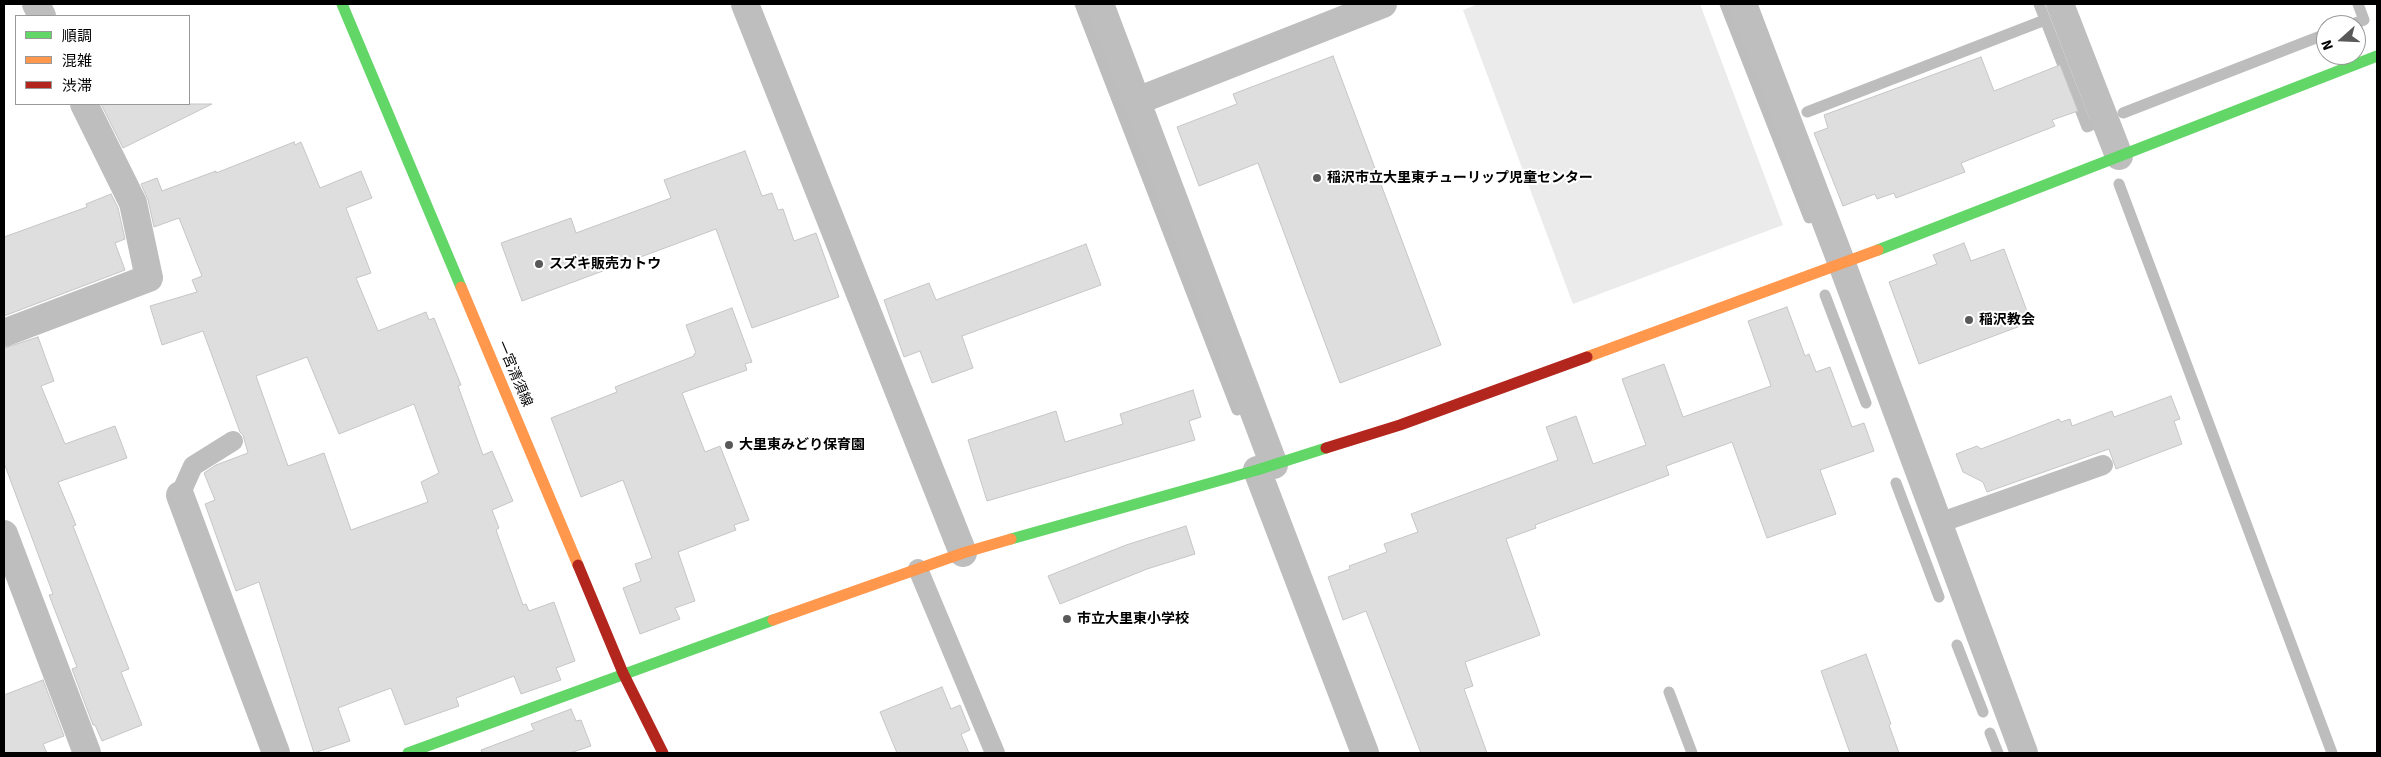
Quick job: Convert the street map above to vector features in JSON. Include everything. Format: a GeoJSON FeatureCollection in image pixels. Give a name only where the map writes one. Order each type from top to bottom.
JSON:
{"type":"FeatureCollection","features":[{"type":"Feature","properties":{"kind":"street","name":"一宮清須線"},"geometry":{"type":"LineString","coordinates":[[342,4],[623,673],[663,753]]}},
{"type":"Feature","properties":{"kind":"street"},"geometry":{"type":"LineString","coordinates":[[745,4],[964,553]]}},
{"type":"Feature","properties":{"kind":"street"},"geometry":{"type":"LineString","coordinates":[[1100,4],[1137,100],[1365,753]]}},
{"type":"Feature","properties":{"kind":"street"},"geometry":{"type":"LineString","coordinates":[[1137,100],[1383,4]]}},
{"type":"Feature","properties":{"kind":"street"},"geometry":{"type":"LineString","coordinates":[[1743,4],[2024,753]]}},
{"type":"Feature","properties":{"kind":"street"},"geometry":{"type":"LineString","coordinates":[[2060,4],[2119,156]]}},
{"type":"Feature","properties":{"kind":"street"},"geometry":{"type":"LineString","coordinates":[[408,753],[623,673],[964,553],[1266,467],[1400,425],[1842,264],[2377,56]]}},
{"type":"Feature","properties":{"kind":"street"},"geometry":{"type":"LineString","coordinates":[[4,333],[149,278],[133,204],[84,105]]}},
{"type":"Feature","properties":{"kind":"street"},"geometry":{"type":"LineString","coordinates":[[180,495],[276,753]]}},
{"type":"Feature","properties":{"kind":"street"},"geometry":{"type":"LineString","coordinates":[[4,534],[87,753]]}},
{"type":"Feature","properties":{"kind":"lane"},"geometry":{"type":"LineString","coordinates":[[180,495],[193,466],[233,441]]}},
{"type":"Feature","properties":{"kind":"lane"},"geometry":{"type":"LineString","coordinates":[[1939,523],[2103,465]]}},
{"type":"Feature","properties":{"kind":"lane"},"geometry":{"type":"LineString","coordinates":[[918,569],[995,753]]}},
{"type":"Feature","properties":{"kind":"shaded area"},"geometry":{"type":"Polygon","coordinates":[[[1478,4],[1700,4],[1783,225],[1573,304],[1463,10],[1478,4]]]}},
{"type":"Feature","properties":{"kind":"building"},"geometry":{"type":"Polygon","coordinates":[[[1333,56],[1441,345],[1340,383],[1258,163],[1199,186],[1177,127],[1237,104],[1233,94],[1333,56]]]}},
{"type":"Feature","properties":{"kind":"building"},"geometry":{"type":"Polygon","coordinates":[[[1981,57],[1994,91],[2060,65],[2078,111],[2052,120],[2055,126],[1961,163],[1965,172],[1896,198],[1894,193],[1877,199],[1875,194],[1843,206],[1814,133],[1828,128],[1824,115],[1981,57]]]}},
{"type":"Feature","properties":{"kind":"building"},"geometry":{"type":"Polygon","coordinates":[[[212,104],[123,148],[102,105],[212,104]]]}},
{"type":"Feature","properties":{"kind":"building"},"geometry":{"type":"Polygon","coordinates":[[[294,142],[295,145],[301,142],[320,188],[361,171],[372,198],[346,208],[371,273],[356,278],[378,331],[426,312],[429,320],[434,318],[461,385],[458,386],[483,455],[492,451],[513,501],[492,510],[499,528],[496,530],[523,605],[526,604],[529,611],[554,602],[575,661],[556,668],[561,680],[521,694],[514,676],[456,698],[459,706],[405,725],[391,688],[338,708],[350,741],[314,753],[259,582],[236,591],[205,504],[215,500],[204,473],[216,465],[248,453],[243,435],[240,432],[203,331],[162,345],[150,306],[197,292],[192,280],[202,276],[179,218],[154,227],[148,200],[141,184],[157,178],[162,191],[216,171],[216,173],[294,142]],[[307,357],[256,376],[288,466],[324,453],[351,530],[428,502],[421,482],[439,473],[414,404],[339,434],[307,357]]]}},
{"type":"Feature","properties":{"kind":"building"},"geometry":{"type":"Polygon","coordinates":[[[745,151],[762,196],[772,193],[778,210],[783,209],[794,241],[816,233],[839,297],[752,328],[716,229],[522,301],[501,243],[571,218],[576,233],[671,198],[664,180],[745,151]]]}},
{"type":"Feature","properties":{"kind":"building"},"geometry":{"type":"Polygon","coordinates":[[[111,194],[118,208],[125,239],[115,243],[125,270],[4,316],[4,237],[87,207],[86,204],[111,194]]]}},
{"type":"Feature","properties":{"kind":"building"},"geometry":{"type":"Polygon","coordinates":[[[1964,243],[1971,261],[2004,249],[2031,322],[1919,364],[1889,282],[1937,264],[1933,255],[1964,243]]]}},
{"type":"Feature","properties":{"kind":"building"},"geometry":{"type":"Polygon","coordinates":[[[1086,244],[1101,285],[962,336],[973,368],[932,383],[920,351],[904,357],[884,300],[929,283],[936,300],[1086,244]]]}},
{"type":"Feature","properties":{"kind":"building"},"geometry":{"type":"Polygon","coordinates":[[[1787,307],[1805,356],[1809,354],[1816,372],[1830,367],[1852,427],[1864,423],[1874,451],[1820,470],[1836,514],[1767,538],[1732,442],[1666,466],[1669,475],[1535,525],[1536,528],[1506,539],[1540,635],[1465,662],[1473,686],[1464,689],[1487,753],[1421,753],[1366,611],[1343,620],[1328,577],[1350,569],[1349,566],[1387,552],[1384,544],[1418,532],[1411,514],[1558,460],[1546,427],[1576,416],[1593,464],[1646,445],[1622,379],[1664,364],[1683,417],[1771,386],[1748,321],[1787,307]]]}},
{"type":"Feature","properties":{"kind":"building"},"geometry":{"type":"Polygon","coordinates":[[[732,308],[752,362],[745,364],[747,370],[682,393],[705,452],[720,446],[749,520],[734,525],[736,530],[678,552],[695,601],[675,608],[680,619],[640,634],[623,588],[641,581],[635,564],[652,558],[623,480],[581,497],[551,418],[617,392],[615,387],[694,356],[696,353],[686,325],[732,308]]]}},
{"type":"Feature","properties":{"kind":"building"},"geometry":{"type":"Polygon","coordinates":[[[38,337],[54,381],[41,386],[65,444],[115,426],[127,458],[58,482],[76,525],[73,526],[129,669],[121,672],[142,725],[102,741],[95,725],[93,725],[72,669],[77,667],[49,595],[53,594],[4,463],[4,348],[38,337]]]}},
{"type":"Feature","properties":{"kind":"building"},"geometry":{"type":"Polygon","coordinates":[[[1193,390],[1201,417],[1189,421],[1195,440],[987,501],[968,440],[1056,411],[1065,442],[1123,424],[1120,414],[1193,390]]]}},
{"type":"Feature","properties":{"kind":"building"},"geometry":{"type":"Polygon","coordinates":[[[2171,396],[2180,419],[2174,421],[2182,444],[2116,469],[2109,449],[1987,492],[1983,482],[1963,472],[1956,454],[1977,446],[1981,449],[2059,419],[2061,422],[2070,419],[2072,426],[2112,411],[2114,417],[2171,396]]]}},
{"type":"Feature","properties":{"kind":"building"},"geometry":{"type":"Polygon","coordinates":[[[1186,526],[1195,554],[1147,569],[1060,604],[1048,576],[1126,545],[1186,526]]]}},
{"type":"Feature","properties":{"kind":"building"},"geometry":{"type":"Polygon","coordinates":[[[1866,654],[1891,724],[1889,725],[1899,753],[1850,753],[1821,671],[1866,654]]]}},
{"type":"Feature","properties":{"kind":"building"},"geometry":{"type":"Polygon","coordinates":[[[43,680],[64,736],[43,744],[47,753],[4,753],[4,695],[43,680]]]}},
{"type":"Feature","properties":{"kind":"building"},"geometry":{"type":"Polygon","coordinates":[[[942,687],[951,709],[960,705],[970,730],[961,734],[969,753],[897,753],[880,712],[942,687]]]}},
{"type":"Feature","properties":{"kind":"building"},"geometry":{"type":"Polygon","coordinates":[[[571,709],[576,721],[581,720],[591,746],[570,753],[482,753],[481,750],[534,730],[531,724],[571,709]]]}},
{"type":"Feature","properties":{"kind":"waterway"},"geometry":{"type":"LineString","coordinates":[[1080,4],[1237,410]]}},
{"type":"Feature","properties":{"kind":"waterway"},"geometry":{"type":"LineString","coordinates":[[1725,4],[1809,218]]}},
{"type":"Feature","properties":{"kind":"waterway"},"geometry":{"type":"LineString","coordinates":[[2039,4],[2087,127],[2096,123]]}},
{"type":"Feature","properties":{"kind":"waterway"},"geometry":{"type":"LineString","coordinates":[[2358,4],[2362,15]]}},
{"type":"Feature","properties":{"kind":"waterway"},"geometry":{"type":"LineString","coordinates":[[1807,112],[2045,20]]}},
{"type":"Feature","properties":{"kind":"waterway"},"geometry":{"type":"LineString","coordinates":[[2123,113],[2316,38]]}},
{"type":"Feature","properties":{"kind":"waterway"},"geometry":{"type":"LineString","coordinates":[[2119,184],[2332,753]]}},
{"type":"Feature","properties":{"kind":"waterway"},"geometry":{"type":"LineString","coordinates":[[1825,295],[1866,403]]}},
{"type":"Feature","properties":{"kind":"waterway"},"geometry":{"type":"LineString","coordinates":[[1896,483],[1939,597]]}},
{"type":"Feature","properties":{"kind":"waterway"},"geometry":{"type":"LineString","coordinates":[[1957,645],[1983,712]]}},
{"type":"Feature","properties":{"kind":"waterway"},"geometry":{"type":"LineString","coordinates":[[1669,692],[1692,753]]}},
{"type":"Feature","properties":{"kind":"waterway"},"geometry":{"type":"LineString","coordinates":[[1990,733],[1998,753]]}},
{"type":"Feature","properties":{"kind":"traffic: fast"},"geometry":{"type":"LineString","coordinates":[[342,4],[461,287]]}},
{"type":"Feature","properties":{"kind":"traffic: fast"},"geometry":{"type":"LineString","coordinates":[[1878,250],[2377,56]]}},
{"type":"Feature","properties":{"kind":"traffic: fast"},"geometry":{"type":"LineString","coordinates":[[1011,539],[1257,470],[1326,448]]}},
{"type":"Feature","properties":{"kind":"traffic: fast"},"geometry":{"type":"LineString","coordinates":[[408,753],[773,620]]}},
{"type":"Feature","properties":{"kind":"traffic: slow"},"geometry":{"type":"LineString","coordinates":[[1587,357],[1878,250]]}},
{"type":"Feature","properties":{"kind":"traffic: slow"},"geometry":{"type":"LineString","coordinates":[[461,287],[578,565]]}},
{"type":"Feature","properties":{"kind":"traffic: slow"},"geometry":{"type":"LineString","coordinates":[[773,620],[963,553],[1011,539]]}},
{"type":"Feature","properties":{"kind":"traffic: jam"},"geometry":{"type":"LineString","coordinates":[[1326,448],[1400,425],[1587,357]]}},
{"type":"Feature","properties":{"kind":"traffic: jam"},"geometry":{"type":"LineString","coordinates":[[578,565],[623,673],[663,753]]}},
{"type":"Feature","properties":{"kind":"place","name":"稲沢市立大里東チューリップ児童センター"},"geometry":{"type":"Point","coordinates":[1317,178]}},
{"type":"Feature","properties":{"kind":"place","name":"スズキ販売カトウ"},"geometry":{"type":"Point","coordinates":[539,264]}},
{"type":"Feature","properties":{"kind":"place","name":"稲沢教会"},"geometry":{"type":"Point","coordinates":[1969,320]}},
{"type":"Feature","properties":{"kind":"place","name":"大里東みどり保育園"},"geometry":{"type":"Point","coordinates":[729,445]}},
{"type":"Feature","properties":{"kind":"place","name":"市立大里東小学校"},"geometry":{"type":"Point","coordinates":[1067,619]}}]}
